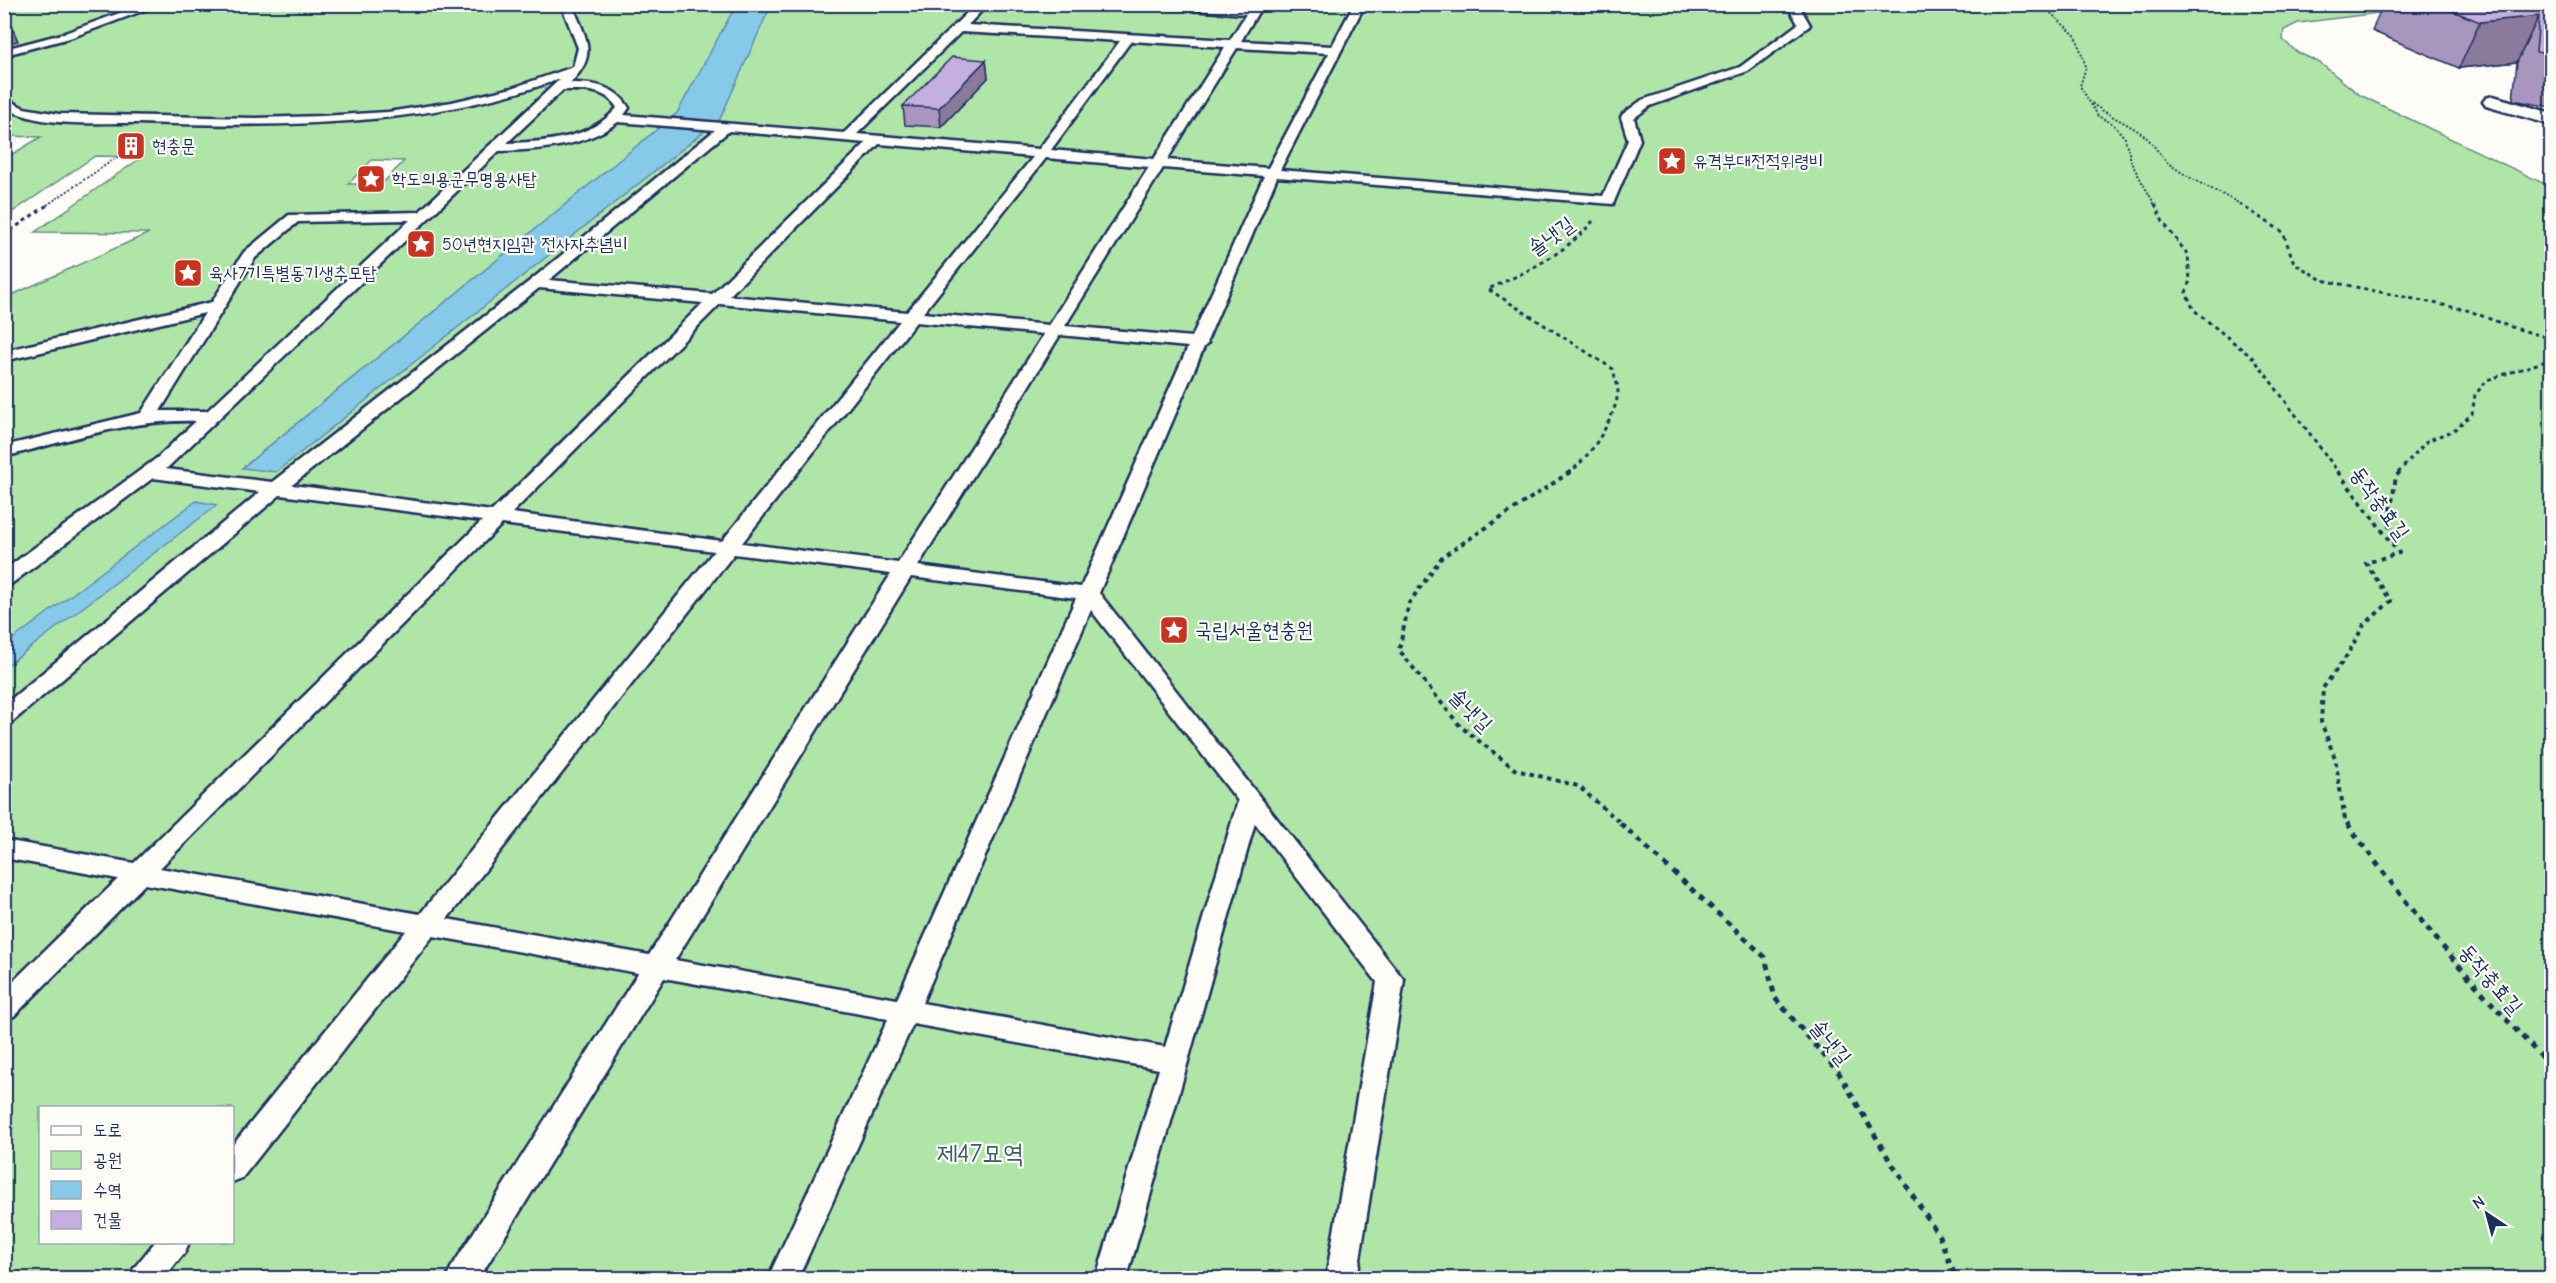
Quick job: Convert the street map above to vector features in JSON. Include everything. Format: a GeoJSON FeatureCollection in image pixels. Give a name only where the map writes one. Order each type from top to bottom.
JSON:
{"type":"FeatureCollection","features":[{"type":"Feature","properties":{"kind":"street"},"geometry":{"type":"LineString","coordinates":[[2493,102],[2552,119]]}},
{"type":"Feature","properties":{"kind":"lane"},"geometry":{"type":"LineString","coordinates":[[6,53],[66,36],[156,4]]}},
{"type":"Feature","properties":{"kind":"lane"},"geometry":{"type":"LineString","coordinates":[[4,580],[163,462],[578,69],[584,48],[566,4]]}},
{"type":"Feature","properties":{"kind":"lane"},"geometry":{"type":"LineString","coordinates":[[847,137],[982,4]]}},
{"type":"Feature","properties":{"kind":"lane"},"geometry":{"type":"LineString","coordinates":[[462,1278],[1256,8],[1150,4]]}},
{"type":"Feature","properties":{"kind":"lane"},"geometry":{"type":"LineString","coordinates":[[783,1278],[905,1012],[1200,343],[1272,173],[1360,4]]}},
{"type":"Feature","properties":{"kind":"lane"},"geometry":{"type":"LineString","coordinates":[[617,118],[1608,201],[1634,140],[1627,117],[1646,103],[1744,69],[1804,25],[1792,4]]}},
{"type":"Feature","properties":{"kind":"lane"},"geometry":{"type":"LineString","coordinates":[[958,28],[1338,50]]}},
{"type":"Feature","properties":{"kind":"lane"},"geometry":{"type":"LineString","coordinates":[[234,1166],[1042,154],[1128,38]]}},
{"type":"Feature","properties":{"kind":"lane"},"geometry":{"type":"LineString","coordinates":[[4,102],[20,111],[59,118],[335,121],[406,115],[476,102],[538,86],[578,69]]}},
{"type":"Feature","properties":{"kind":"lane"},"geometry":{"type":"LineString","coordinates":[[496,147],[549,143],[578,137],[601,128],[617,118],[623,108],[620,99],[608,92],[560,86]]}},
{"type":"Feature","properties":{"kind":"lane"},"geometry":{"type":"LineString","coordinates":[[4,717],[275,489],[536,283],[726,127]]}},
{"type":"Feature","properties":{"kind":"lane"},"geometry":{"type":"LineString","coordinates":[[4,1008],[876,140]]}},
{"type":"Feature","properties":{"kind":"lane"},"geometry":{"type":"LineString","coordinates":[[147,418],[249,255],[294,218],[423,216]]}},
{"type":"Feature","properties":{"kind":"lane"},"geometry":{"type":"LineString","coordinates":[[536,283],[1200,343]]}},
{"type":"Feature","properties":{"kind":"lane"},"geometry":{"type":"LineString","coordinates":[[4,356],[218,305]]}},
{"type":"Feature","properties":{"kind":"lane"},"geometry":{"type":"LineString","coordinates":[[4,452],[127,420],[168,415],[210,416]]}},
{"type":"Feature","properties":{"kind":"lane"},"geometry":{"type":"LineString","coordinates":[[149,472],[1089,594],[1391,980],[1342,1278]]}},
{"type":"Feature","properties":{"kind":"lane"},"geometry":{"type":"LineString","coordinates":[[1112,1278],[1250,800]]}},
{"type":"Feature","properties":{"kind":"lane"},"geometry":{"type":"LineString","coordinates":[[4,849],[1175,1060]]}},
{"type":"Feature","properties":{"kind":"lane"},"geometry":{"type":"LineString","coordinates":[[145,1278],[172,1244]]}},
{"type":"Feature","properties":{"kind":"path"},"geometry":{"type":"LineString","coordinates":[[2045,4],[2044,7],[2076,36],[2086,67],[2080,86],[2089,101],[2108,116],[2131,127],[2148,139],[2156,152],[2172,166],[2283,232],[2294,263],[2322,280],[2467,310],[2508,326],[2552,339]]}},
{"type":"Feature","properties":{"kind":"path","name":"동작충효길"},"geometry":{"type":"LineString","coordinates":[[2089,101],[2098,116],[2113,124],[2125,138],[2132,164],[2149,191],[2163,222],[2188,255],[2190,280],[2186,293],[2194,310],[2254,359],[2399,553],[2366,563],[2391,601],[2364,625],[2346,657],[2323,688],[2321,722],[2335,758],[2345,820],[2395,890],[2504,1018],[2552,1068]]}},
{"type":"Feature","properties":{"kind":"path"},"geometry":{"type":"LineString","coordinates":[[4,235],[119,156]]}},
{"type":"Feature","properties":{"kind":"path","name":"솔냇길"},"geometry":{"type":"LineString","coordinates":[[1608,201],[1588,228],[1569,243],[1520,277],[1488,289],[1612,369],[1618,389],[1606,429],[1579,466],[1442,556],[1409,603],[1399,650],[1460,726],[1516,770],[1578,786],[1664,861],[1765,957],[1776,998],[1839,1073],[1887,1156],[1939,1236],[1956,1278]]}},
{"type":"Feature","properties":{"kind":"path"},"geometry":{"type":"LineString","coordinates":[[2394,548],[2389,521],[2396,476],[2427,441],[2454,430],[2472,414],[2475,395],[2487,380],[2543,362],[2552,363]]}},
{"type":"Feature","properties":{"kind":"green space","name":"국립서울현충원"},"geometry":{"type":"Polygon","coordinates":[[[5,5],[2443,5],[2298,23],[2284,30],[2283,40],[2297,52],[2320,63],[2360,95],[2551,187],[2551,1278],[5,1278],[5,298],[149,233],[35,232],[142,157],[95,156],[5,217],[5,155],[11,155],[41,137],[5,136],[5,5]],[[372,160],[348,184],[382,184],[404,161],[372,160]]]}},
{"type":"Feature","properties":{"kind":"water"},"geometry":{"type":"Polygon","coordinates":[[[736,5],[771,5],[720,119],[276,472],[242,468],[677,113],[736,5]]]}},
{"type":"Feature","properties":{"kind":"water"},"geometry":{"type":"Polygon","coordinates":[[[196,501],[217,505],[5,667],[5,645],[196,501]]]}},
{"type":"Feature","properties":{"kind":"building"},"geometry":{"type":"Polygon","coordinates":[[[2435,4],[2552,4],[2552,55],[2536,52],[2539,16],[2480,22],[2435,4]]]}},
{"type":"Feature","properties":{"kind":"building"},"geometry":{"type":"Polygon","coordinates":[[[4,10],[13,31],[4,32],[4,10]]]}},
{"type":"Feature","properties":{"kind":"building"},"geometry":{"type":"Polygon","coordinates":[[[952,57],[986,60],[939,108],[903,106],[952,57]]]}},
{"type":"Feature","properties":{"kind":"place","name":"현충문"},"geometry":{"type":"Point","coordinates":[131,146]}},
{"type":"Feature","properties":{"kind":"place","name":"유격부대전적위령비"},"geometry":{"type":"Point","coordinates":[1672,161]}},
{"type":"Feature","properties":{"kind":"place","name":"학도의용군무명용사탑"},"geometry":{"type":"Point","coordinates":[371,179]}},
{"type":"Feature","properties":{"kind":"place","name":"50년현지임관 전사자추념비"},"geometry":{"type":"Point","coordinates":[421,244]}},
{"type":"Feature","properties":{"kind":"place","name":"육사7기특별동기생추모탑"},"geometry":{"type":"Point","coordinates":[188,273]}},
{"type":"Feature","properties":{"kind":"place","name":"국립서울현충원"},"geometry":{"type":"Point","coordinates":[1174,630]}},
{"type":"Feature","properties":{"kind":"park label","name":"제47묘역"},"geometry":{"type":"Point","coordinates":[980,1153]}}]}
